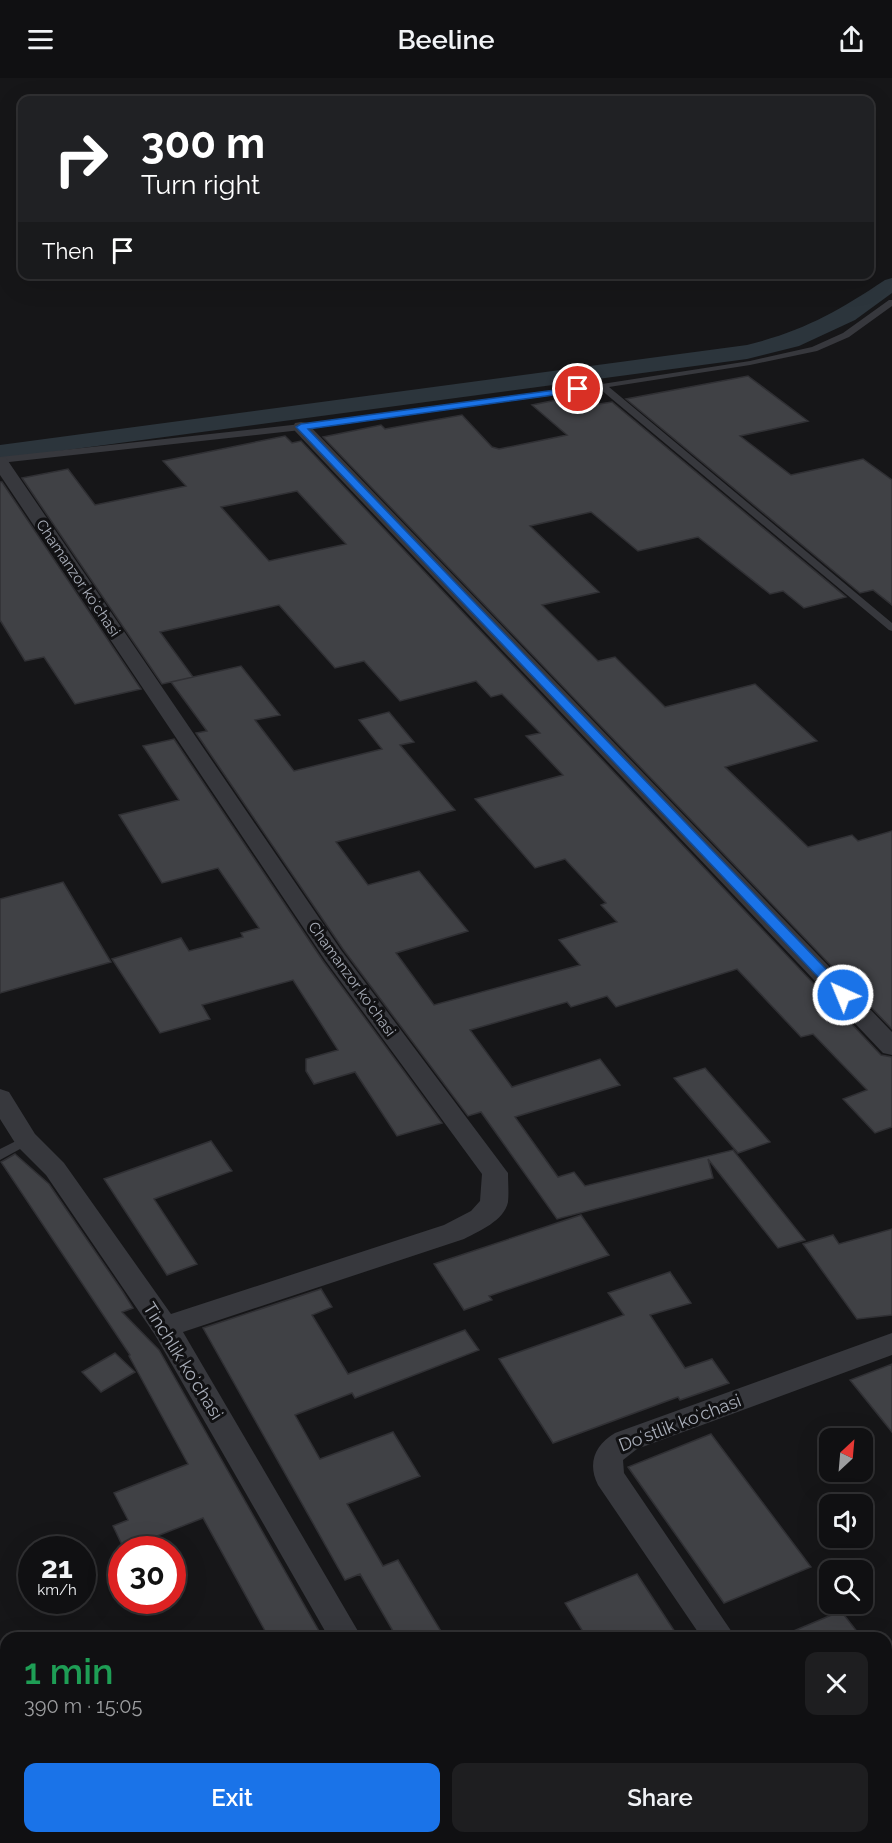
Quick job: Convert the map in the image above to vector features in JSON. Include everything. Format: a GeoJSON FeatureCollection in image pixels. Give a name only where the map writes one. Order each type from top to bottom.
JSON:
{"type":"FeatureCollection","features":[{"type":"Feature","properties":{"kind":"street"},"geometry":{"type":"LineString","coordinates":[[301,427],[892,1047]]}},
{"type":"Feature","properties":{"kind":"street","name":"Chamanzor koʻchasi"},"geometry":{"type":"LineString","coordinates":[[0,461],[333,955],[495,1173],[494,1204],[481,1218],[454,1232],[165,1327]]}},
{"type":"Feature","properties":{"kind":"street","name":"Tinchlik koʻchasi"},"geometry":{"type":"LineString","coordinates":[[0,1098],[26,1140],[55,1169],[165,1327],[343,1632]]}},
{"type":"Feature","properties":{"kind":"street","name":"Doʻstlik koʻchasi"},"geometry":{"type":"LineString","coordinates":[[716,1632],[609,1476],[606,1462],[610,1450],[626,1441],[892,1344]]}},
{"type":"Feature","properties":{"kind":"lane"},"geometry":{"type":"LineString","coordinates":[[0,461],[301,427],[602,386],[750,363],[814,349],[846,335],[892,302]]}},
{"type":"Feature","properties":{"kind":"lane"},"geometry":{"type":"LineString","coordinates":[[602,386],[892,628]]}},
{"type":"Feature","properties":{"kind":"lane"},"geometry":{"type":"LineString","coordinates":[[0,1155],[26,1140]]}},
{"type":"Feature","properties":{"kind":"building"},"geometry":{"type":"Polygon","coordinates":[[[748,376],[808,421],[740,436],[791,475],[863,459],[892,480],[892,605],[873,590],[860,593],[626,399],[748,376]]]}},
{"type":"Feature","properties":{"kind":"building"},"geometry":{"type":"Polygon","coordinates":[[[586,394],[599,404],[612,402],[846,597],[804,608],[783,591],[770,594],[698,537],[638,551],[591,512],[530,526],[599,592],[542,605],[598,661],[615,657],[665,707],[755,684],[817,741],[725,767],[808,847],[852,835],[858,841],[892,831],[892,1029],[323,437],[381,425],[385,429],[462,415],[492,447],[499,449],[567,435],[532,405],[586,394]]]}},
{"type":"Feature","properties":{"kind":"building"},"geometry":{"type":"Polygon","coordinates":[[[285,436],[292,443],[301,441],[881,1055],[892,1057],[892,1127],[875,1133],[843,1099],[867,1090],[813,1034],[801,1037],[737,969],[616,1007],[607,996],[571,1007],[567,1002],[470,1030],[512,1087],[600,1059],[620,1085],[515,1117],[558,1177],[574,1172],[585,1186],[733,1150],[805,1240],[778,1248],[708,1159],[713,1178],[557,1219],[481,1112],[468,1116],[343,949],[196,733],[207,731],[171,682],[183,679],[162,684],[22,478],[68,469],[95,505],[186,486],[163,461],[285,436]],[[297,491],[221,507],[269,561],[346,544],[297,491]],[[279,605],[160,632],[193,677],[241,666],[280,715],[255,720],[294,771],[382,749],[359,720],[389,712],[414,742],[400,745],[455,810],[336,842],[368,885],[419,871],[468,931],[396,953],[434,1005],[580,965],[559,940],[617,922],[601,905],[606,903],[565,859],[535,868],[475,799],[563,775],[526,736],[540,733],[502,694],[491,697],[476,681],[400,701],[364,661],[335,668],[279,605]]]}},
{"type":"Feature","properties":{"kind":"building"},"geometry":{"type":"Polygon","coordinates":[[[0,482],[141,689],[75,704],[44,657],[25,661],[0,620],[0,482]]]}},
{"type":"Feature","properties":{"kind":"building"},"geometry":{"type":"Polygon","coordinates":[[[174,739],[323,961],[442,1123],[397,1136],[355,1072],[314,1084],[306,1071],[306,1059],[338,1050],[293,980],[202,1005],[210,1019],[160,1033],[112,959],[181,938],[189,951],[243,937],[241,933],[259,928],[218,868],[162,883],[119,815],[179,800],[143,746],[174,739]]]}},
{"type":"Feature","properties":{"kind":"building"},"geometry":{"type":"Polygon","coordinates":[[[63,882],[111,962],[0,993],[0,899],[63,882]]]}},
{"type":"Feature","properties":{"kind":"building"},"geometry":{"type":"Polygon","coordinates":[[[705,1068],[770,1142],[738,1153],[674,1078],[705,1068]]]}},
{"type":"Feature","properties":{"kind":"building"},"geometry":{"type":"Polygon","coordinates":[[[211,1141],[232,1171],[154,1199],[197,1264],[167,1275],[104,1179],[211,1141]]]}},
{"type":"Feature","properties":{"kind":"building"},"geometry":{"type":"Polygon","coordinates":[[[15,1154],[49,1184],[123,1292],[133,1308],[122,1312],[159,1350],[320,1632],[266,1632],[203,1518],[157,1536],[118,1536],[113,1526],[128,1520],[114,1493],[188,1464],[130,1355],[1,1162],[15,1154]]]}},
{"type":"Feature","properties":{"kind":"building"},"geometry":{"type":"Polygon","coordinates":[[[581,1215],[609,1255],[489,1296],[492,1300],[464,1310],[434,1264],[581,1215]]]}},
{"type":"Feature","properties":{"kind":"building"},"geometry":{"type":"Polygon","coordinates":[[[892,1229],[892,1315],[857,1319],[803,1244],[833,1235],[839,1244],[892,1229]]]}},
{"type":"Feature","properties":{"kind":"building"},"geometry":{"type":"Polygon","coordinates":[[[670,1272],[691,1303],[650,1315],[685,1368],[712,1359],[729,1383],[680,1400],[678,1397],[553,1443],[499,1359],[624,1315],[608,1293],[670,1272]]]}},
{"type":"Feature","properties":{"kind":"building"},"geometry":{"type":"Polygon","coordinates":[[[321,1289],[332,1307],[312,1315],[348,1374],[465,1330],[479,1350],[355,1398],[352,1393],[295,1415],[320,1459],[393,1432],[420,1476],[347,1504],[383,1566],[398,1560],[441,1632],[394,1632],[360,1574],[345,1580],[203,1328],[321,1289]]]}},
{"type":"Feature","properties":{"kind":"building"},"geometry":{"type":"Polygon","coordinates":[[[115,1353],[135,1372],[101,1392],[82,1372],[115,1353]]]}},
{"type":"Feature","properties":{"kind":"building"},"geometry":{"type":"Polygon","coordinates":[[[892,1364],[892,1432],[850,1380],[892,1364]]]}},
{"type":"Feature","properties":{"kind":"building"},"geometry":{"type":"Polygon","coordinates":[[[711,1434],[811,1567],[724,1603],[628,1467],[711,1434]]]}},
{"type":"Feature","properties":{"kind":"building"},"geometry":{"type":"Polygon","coordinates":[[[637,1574],[675,1632],[583,1632],[565,1603],[637,1574]]]}},
{"type":"Feature","properties":{"kind":"building"},"geometry":{"type":"Polygon","coordinates":[[[834,1614],[843,1614],[857,1632],[791,1632],[834,1614]]]}},
{"type":"Feature","properties":{"kind":"waterway"},"geometry":{"type":"LineString","coordinates":[[0,452],[747,352],[791,341],[847,315],[892,284]]}},
{"type":"Feature","properties":{"kind":"route"},"geometry":{"type":"LineString","coordinates":[[578,389],[301,427],[843,995]]}}]}
